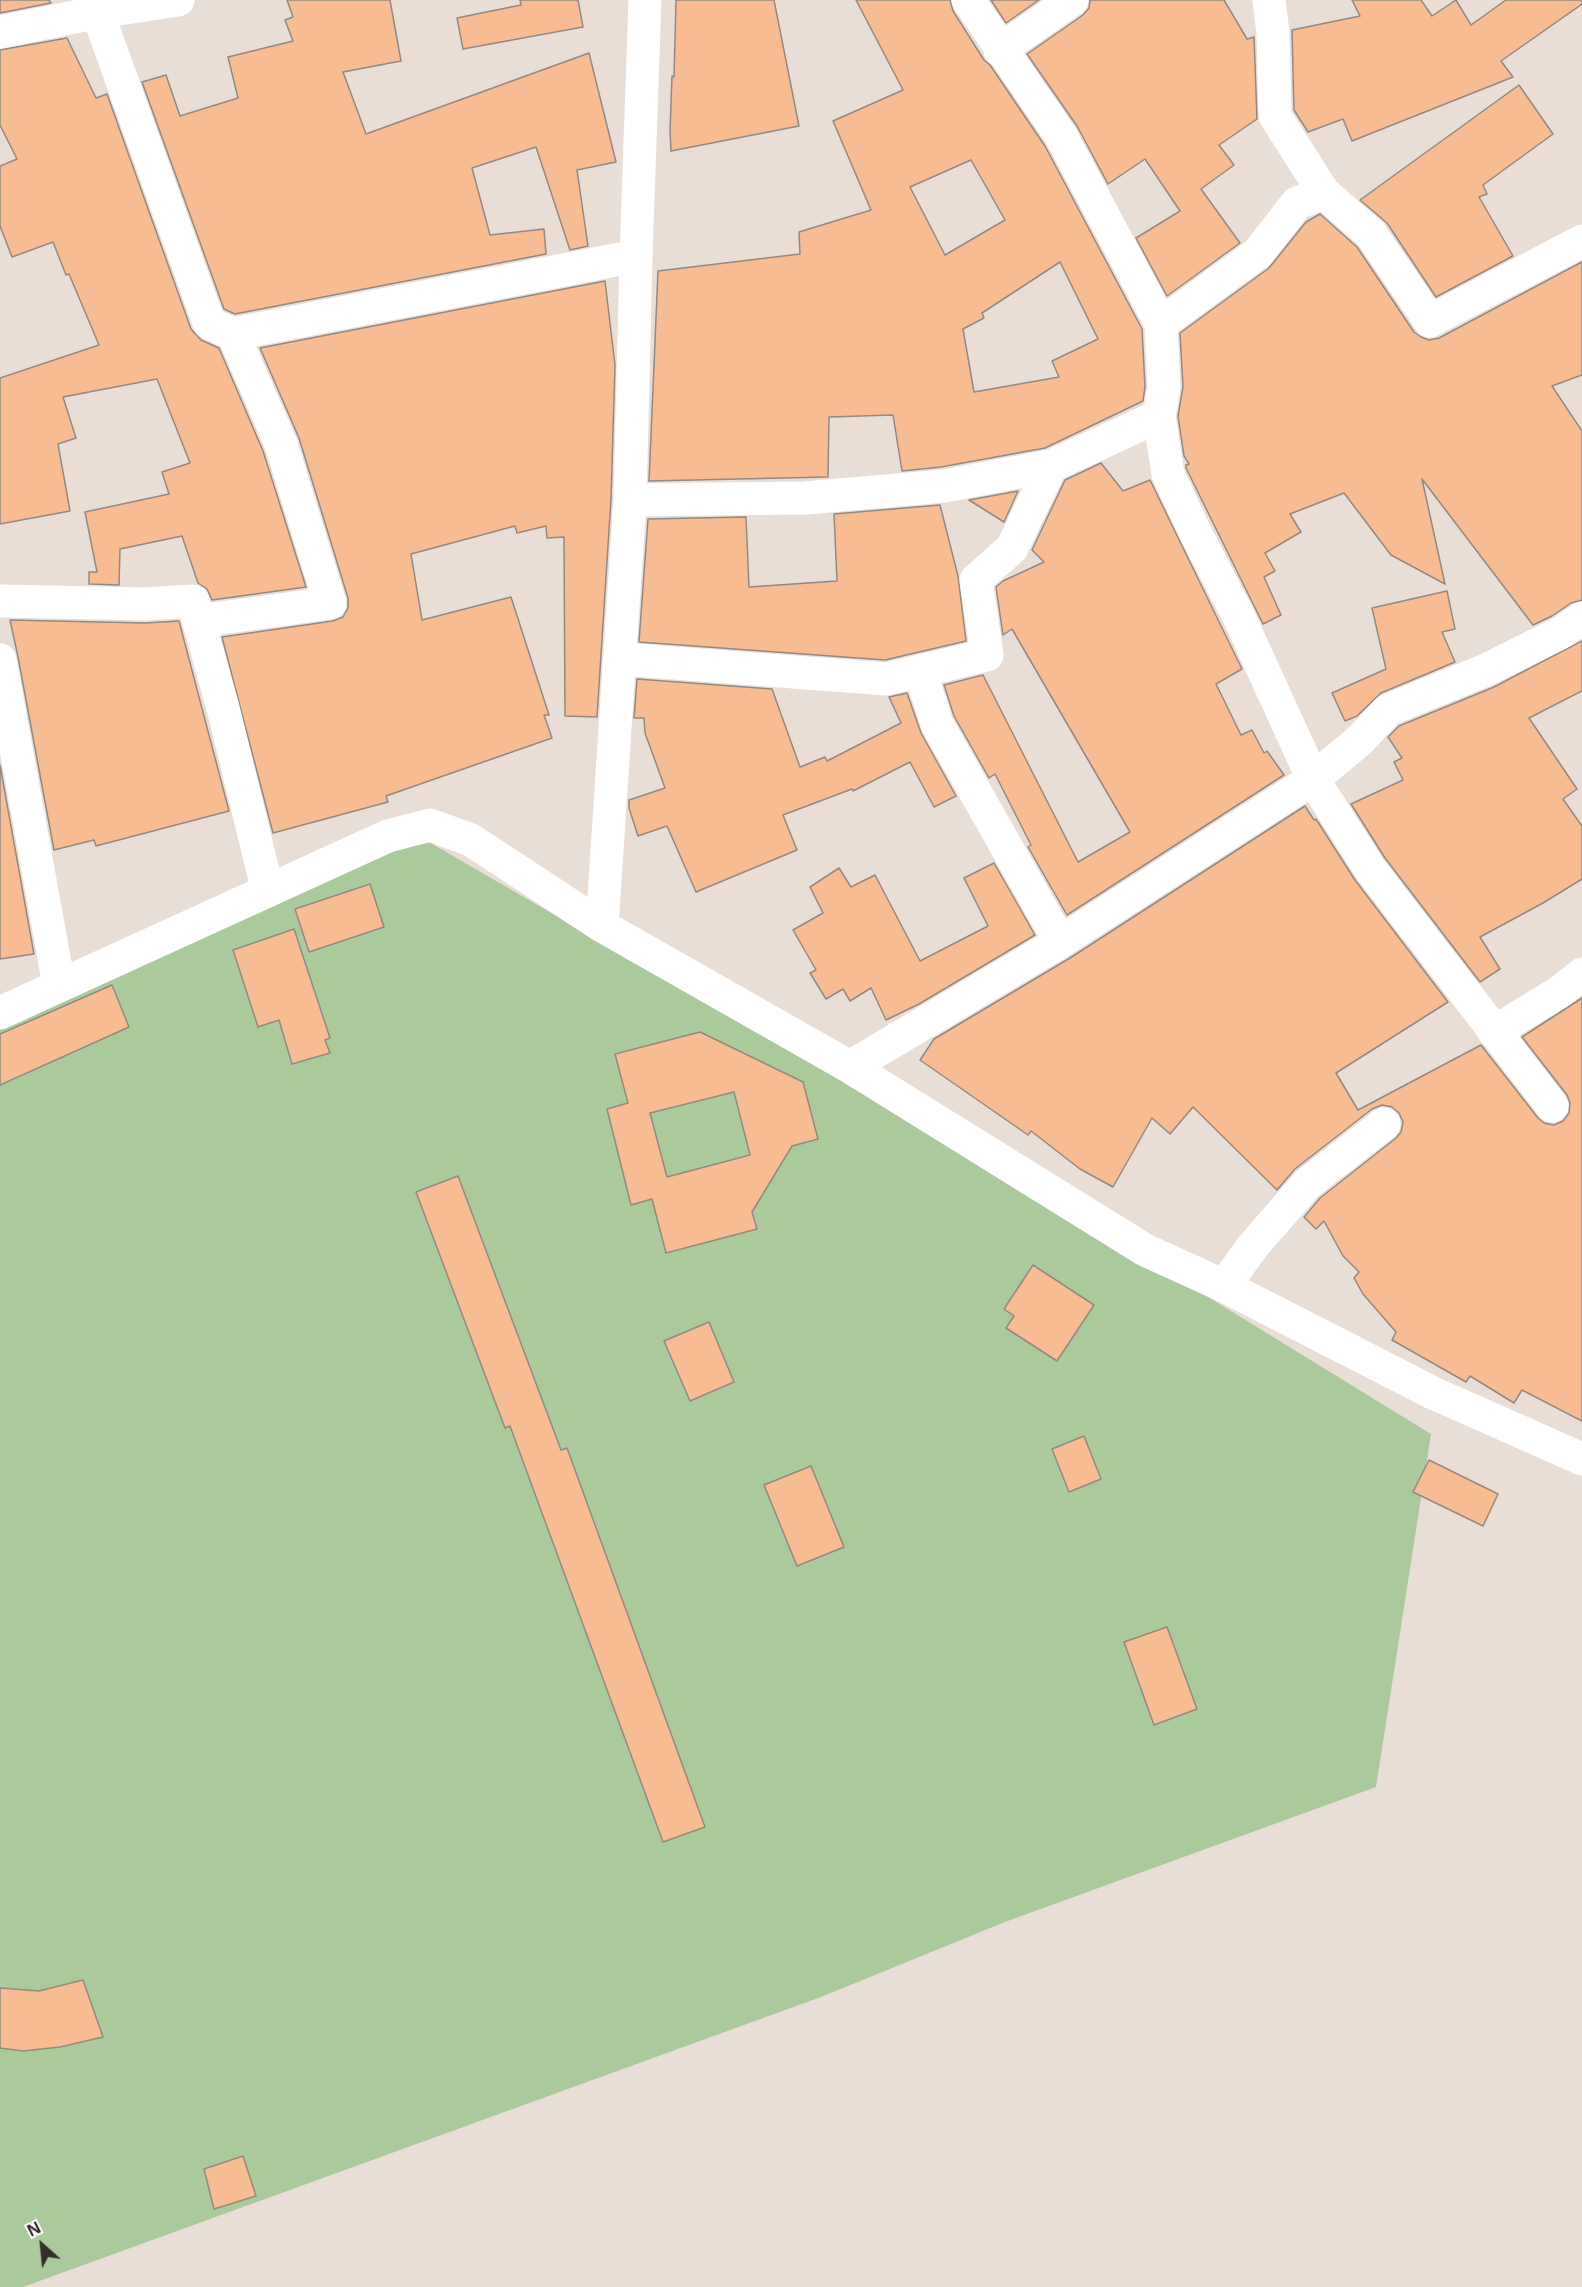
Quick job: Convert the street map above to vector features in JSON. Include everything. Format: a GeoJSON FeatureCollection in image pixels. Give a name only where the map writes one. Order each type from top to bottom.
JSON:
{"type":"FeatureCollection","features":[{"type":"Feature","properties":{"kind":"street"},"geometry":{"type":"LineString","coordinates":[[0,32],[96,6],[178,0]]}},
{"type":"Feature","properties":{"kind":"street"},"geometry":{"type":"LineString","coordinates":[[602,926],[630,500],[645,0]]}},
{"type":"Feature","properties":{"kind":"street"},"geometry":{"type":"LineString","coordinates":[[968,0],[1000,50],[1061,136],[1161,324],[1164,388],[1160,416],[1168,474],[1239,617],[1313,779],[1370,869],[1552,1106]]}},
{"type":"Feature","properties":{"kind":"street"},"geometry":{"type":"LineString","coordinates":[[1000,50],[1072,0]]}},
{"type":"Feature","properties":{"kind":"street"},"geometry":{"type":"LineString","coordinates":[[1269,0],[1273,33],[1275,116],[1324,193],[1371,234],[1431,321],[1582,241]]}},
{"type":"Feature","properties":{"kind":"street"},"geometry":{"type":"LineString","coordinates":[[96,6],[209,323],[233,334],[636,256]]}},
{"type":"Feature","properties":{"kind":"street"},"geometry":{"type":"LineString","coordinates":[[1161,324],[1258,253],[1297,203],[1324,193]]}},
{"type":"Feature","properties":{"kind":"street"},"geometry":{"type":"LineString","coordinates":[[199,621],[330,603],[281,444],[233,334]]}},
{"type":"Feature","properties":{"kind":"street"},"geometry":{"type":"LineString","coordinates":[[630,500],[815,497],[944,486],[1051,466],[1160,416]]}},
{"type":"Feature","properties":{"kind":"street"},"geometry":{"type":"LineString","coordinates":[[621,659],[887,679],[987,655],[976,580],[1012,548],[1051,466]]}},
{"type":"Feature","properties":{"kind":"street"},"geometry":{"type":"LineString","coordinates":[[0,602],[146,604],[193,601],[268,891]]}},
{"type":"Feature","properties":{"kind":"street"},"geometry":{"type":"LineString","coordinates":[[850,1067],[1059,942],[1313,779],[1359,741],[1388,710],[1486,670],[1562,632],[1582,618]]}},
{"type":"Feature","properties":{"kind":"street"},"geometry":{"type":"LineString","coordinates":[[0,660],[59,985]]}},
{"type":"Feature","properties":{"kind":"street"},"geometry":{"type":"LineString","coordinates":[[920,671],[937,724],[1059,942]]}},
{"type":"Feature","properties":{"kind":"street"},"geometry":{"type":"LineString","coordinates":[[0,1013],[388,836],[430,825],[471,840],[602,926],[850,1067],[1145,1250],[1224,1286],[1433,1393],[1582,1459]]}},
{"type":"Feature","properties":{"kind":"street"},"geometry":{"type":"LineString","coordinates":[[1494,1032],[1561,991],[1582,974]]}},
{"type":"Feature","properties":{"kind":"street"},"geometry":{"type":"LineString","coordinates":[[1224,1286],[1253,1246],[1307,1184],[1384,1124]]}},
{"type":"Feature","properties":{"kind":"green space"},"geometry":{"type":"Polygon","coordinates":[[[422,838],[905,1118],[982,1158],[1431,1434],[1376,1787],[1005,1922],[821,1997],[23,2287],[0,2287],[0,1023],[422,838]]]}},
{"type":"Feature","properties":{"kind":"building"},"geometry":{"type":"Polygon","coordinates":[[[0,0],[49,0],[51,3],[0,13],[0,0]]]}},
{"type":"Feature","properties":{"kind":"building"},"geometry":{"type":"Polygon","coordinates":[[[287,0],[390,0],[401,61],[343,72],[366,134],[589,53],[616,162],[577,170],[588,246],[570,250],[536,147],[472,168],[490,235],[544,229],[546,254],[235,314],[224,309],[142,82],[166,75],[180,116],[238,98],[228,57],[293,41],[285,20],[293,17],[287,0]]]}},
{"type":"Feature","properties":{"kind":"building"},"geometry":{"type":"Polygon","coordinates":[[[520,0],[578,0],[583,27],[463,49],[457,18],[521,5],[520,0]]]}},
{"type":"Feature","properties":{"kind":"building"},"geometry":{"type":"Polygon","coordinates":[[[676,0],[774,0],[799,126],[671,151],[676,0]]]}},
{"type":"Feature","properties":{"kind":"building"},"geometry":{"type":"Polygon","coordinates":[[[856,0],[950,0],[953,11],[984,60],[990,65],[1045,146],[1142,329],[1145,387],[1143,401],[1045,448],[941,467],[902,471],[893,415],[829,417],[828,477],[649,481],[658,271],[800,254],[799,232],[871,210],[833,121],[903,90],[856,0]],[[971,160],[910,187],[945,255],[1005,220],[971,160]],[[1060,262],[982,313],[984,318],[963,329],[974,392],[1059,377],[1052,361],[1098,339],[1060,262]]]}},
{"type":"Feature","properties":{"kind":"building"},"geometry":{"type":"Polygon","coordinates":[[[991,0],[1039,0],[1006,23],[991,0]]]}},
{"type":"Feature","properties":{"kind":"building"},"geometry":{"type":"Polygon","coordinates":[[[1090,0],[1224,0],[1247,39],[1254,37],[1257,119],[1219,145],[1234,165],[1201,189],[1240,243],[1167,296],[1136,238],[1180,211],[1145,159],[1108,184],[1077,126],[1027,54],[1083,15],[1089,8],[1090,0]]]}},
{"type":"Feature","properties":{"kind":"building"},"geometry":{"type":"Polygon","coordinates":[[[1352,0],[1421,0],[1432,16],[1456,0],[1471,25],[1506,0],[1582,0],[1582,4],[1501,61],[1513,77],[1352,141],[1343,119],[1308,132],[1294,110],[1292,30],[1360,16],[1352,0]]]}},
{"type":"Feature","properties":{"kind":"building"},"geometry":{"type":"Polygon","coordinates":[[[67,38],[96,98],[107,94],[191,329],[201,340],[219,348],[263,451],[306,587],[212,600],[207,589],[198,583],[182,536],[120,549],[119,585],[89,584],[89,572],[97,572],[85,512],[169,494],[162,472],[190,463],[157,379],[63,397],[76,438],[58,444],[70,511],[0,524],[0,378],[99,345],[53,242],[12,257],[0,226],[0,166],[17,159],[0,125],[0,50],[67,38]]]}},
{"type":"Feature","properties":{"kind":"building"},"geometry":{"type":"Polygon","coordinates":[[[1519,85],[1553,134],[1483,185],[1487,194],[1479,197],[1513,256],[1436,297],[1387,223],[1360,200],[1519,85]]]}},
{"type":"Feature","properties":{"kind":"building"},"geometry":{"type":"Polygon","coordinates":[[[1320,214],[1357,247],[1414,332],[1429,340],[1439,338],[1582,262],[1582,375],[1552,386],[1582,431],[1582,600],[1571,603],[1533,625],[1422,479],[1445,584],[1391,555],[1344,493],[1290,514],[1301,532],[1265,553],[1275,571],[1264,577],[1281,615],[1263,624],[1186,468],[1189,464],[1184,456],[1178,416],[1183,387],[1180,333],[1269,268],[1306,222],[1320,214]]]}},
{"type":"Feature","properties":{"kind":"building"},"geometry":{"type":"Polygon","coordinates":[[[605,281],[615,365],[611,499],[597,717],[565,716],[564,537],[547,538],[546,526],[517,533],[515,526],[411,554],[422,620],[511,597],[549,715],[544,715],[552,738],[386,796],[388,802],[273,833],[222,637],[333,621],[343,617],[348,608],[348,598],[299,438],[260,348],[605,281]]]}},
{"type":"Feature","properties":{"kind":"building"},"geometry":{"type":"Polygon","coordinates":[[[1101,463],[1123,491],[1150,480],[1242,669],[1216,684],[1241,735],[1252,730],[1264,753],[1267,751],[1284,775],[1067,915],[1028,847],[1031,845],[995,774],[989,778],[954,716],[944,685],[983,675],[1078,862],[1130,832],[1012,629],[1003,635],[996,587],[1003,581],[1044,562],[1032,550],[1065,480],[1101,463]]]}},
{"type":"Feature","properties":{"kind":"building"},"geometry":{"type":"Polygon","coordinates":[[[1018,491],[1004,522],[969,500],[1018,491]]]}},
{"type":"Feature","properties":{"kind":"building"},"geometry":{"type":"Polygon","coordinates":[[[940,505],[958,576],[966,641],[885,660],[639,642],[648,519],[746,517],[749,587],[837,581],[834,514],[940,505]]]}},
{"type":"Feature","properties":{"kind":"building"},"geometry":{"type":"Polygon","coordinates":[[[1447,591],[1455,629],[1442,632],[1455,662],[1381,693],[1357,716],[1345,721],[1332,693],[1386,669],[1372,608],[1447,591]]]}},
{"type":"Feature","properties":{"kind":"building"},"geometry":{"type":"Polygon","coordinates":[[[10,620],[145,623],[179,621],[229,811],[96,846],[94,840],[54,850],[10,620]]]}},
{"type":"Feature","properties":{"kind":"building"},"geometry":{"type":"Polygon","coordinates":[[[1582,641],[1582,691],[1529,718],[1577,789],[1563,799],[1582,826],[1582,879],[1480,937],[1500,969],[1480,982],[1385,858],[1351,804],[1403,780],[1394,762],[1402,758],[1388,737],[1399,726],[1494,687],[1582,641]]]}},
{"type":"Feature","properties":{"kind":"building"},"geometry":{"type":"Polygon","coordinates":[[[637,679],[772,689],[800,767],[825,757],[827,761],[901,723],[889,697],[907,693],[921,733],[956,796],[934,807],[910,762],[853,791],[852,789],[783,815],[797,850],[696,892],[667,826],[638,836],[629,808],[629,800],[665,788],[645,733],[644,718],[634,718],[637,679]]]}},
{"type":"Feature","properties":{"kind":"building"},"geometry":{"type":"Polygon","coordinates":[[[0,765],[34,954],[0,959],[0,765]]]}},
{"type":"Feature","properties":{"kind":"building"},"geometry":{"type":"Polygon","coordinates":[[[1305,806],[1314,820],[1316,819],[1355,880],[1448,1002],[1336,1073],[1358,1110],[1481,1045],[1538,1118],[1544,1123],[1554,1125],[1563,1121],[1569,1113],[1570,1103],[1567,1095],[1522,1037],[1582,998],[1582,1421],[1522,1390],[1514,1403],[1470,1376],[1466,1382],[1392,1340],[1396,1332],[1363,1294],[1354,1278],[1359,1272],[1343,1256],[1324,1221],[1316,1229],[1304,1217],[1320,1198],[1401,1132],[1403,1122],[1399,1113],[1392,1107],[1382,1105],[1372,1109],[1295,1169],[1277,1190],[1193,1107],[1170,1134],[1152,1118],[1113,1187],[1080,1169],[1031,1131],[1028,1135],[920,1060],[934,1039],[1070,958],[1305,806]]]}},
{"type":"Feature","properties":{"kind":"building"},"geometry":{"type":"Polygon","coordinates":[[[994,863],[1035,935],[919,1004],[886,1020],[871,988],[850,1001],[843,989],[826,999],[810,973],[816,970],[793,930],[823,913],[810,887],[839,868],[851,887],[875,875],[920,961],[988,926],[964,878],[994,863]]]}},
{"type":"Feature","properties":{"kind":"building"},"geometry":{"type":"Polygon","coordinates":[[[370,884],[384,927],[309,952],[295,909],[370,884]]]}},
{"type":"Feature","properties":{"kind":"building"},"geometry":{"type":"Polygon","coordinates":[[[294,929],[330,1038],[325,1040],[330,1053],[292,1064],[279,1020],[258,1027],[233,950],[294,929]]]}},
{"type":"Feature","properties":{"kind":"building"},"geometry":{"type":"Polygon","coordinates":[[[112,985],[129,1027],[0,1085],[0,1034],[112,985]]]}},
{"type":"Feature","properties":{"kind":"building"},"geometry":{"type":"Polygon","coordinates":[[[700,1032],[803,1082],[818,1139],[792,1146],[752,1212],[757,1229],[666,1253],[652,1199],[631,1205],[607,1109],[628,1103],[615,1054],[700,1032]],[[734,1092],[650,1113],[667,1177],[750,1155],[734,1092]]]}},
{"type":"Feature","properties":{"kind":"building"},"geometry":{"type":"Polygon","coordinates":[[[458,1176],[561,1450],[567,1448],[705,1827],[663,1842],[510,1426],[505,1428],[416,1192],[458,1176]]]}},
{"type":"Feature","properties":{"kind":"building"},"geometry":{"type":"Polygon","coordinates":[[[1033,1265],[1094,1305],[1057,1361],[1006,1328],[1014,1316],[1004,1309],[1033,1265]]]}},
{"type":"Feature","properties":{"kind":"building"},"geometry":{"type":"Polygon","coordinates":[[[709,1322],[734,1382],[690,1401],[664,1341],[709,1322]]]}},
{"type":"Feature","properties":{"kind":"building"},"geometry":{"type":"Polygon","coordinates":[[[1084,1436],[1101,1479],[1069,1492],[1052,1449],[1084,1436]]]}},
{"type":"Feature","properties":{"kind":"building"},"geometry":{"type":"Polygon","coordinates":[[[1429,1460],[1498,1494],[1483,1526],[1413,1492],[1429,1460]]]}},
{"type":"Feature","properties":{"kind":"building"},"geometry":{"type":"Polygon","coordinates":[[[811,1466],[844,1547],[797,1566],[764,1485],[811,1466]]]}},
{"type":"Feature","properties":{"kind":"building"},"geometry":{"type":"Polygon","coordinates":[[[1167,1627],[1197,1709],[1154,1725],[1124,1642],[1167,1627]]]}},
{"type":"Feature","properties":{"kind":"building"},"geometry":{"type":"Polygon","coordinates":[[[83,1980],[103,2037],[60,2047],[23,2051],[0,2048],[0,1988],[39,1991],[83,1980]]]}},
{"type":"Feature","properties":{"kind":"building"},"geometry":{"type":"Polygon","coordinates":[[[243,2156],[256,2196],[214,2209],[204,2169],[243,2156]]]}}]}
